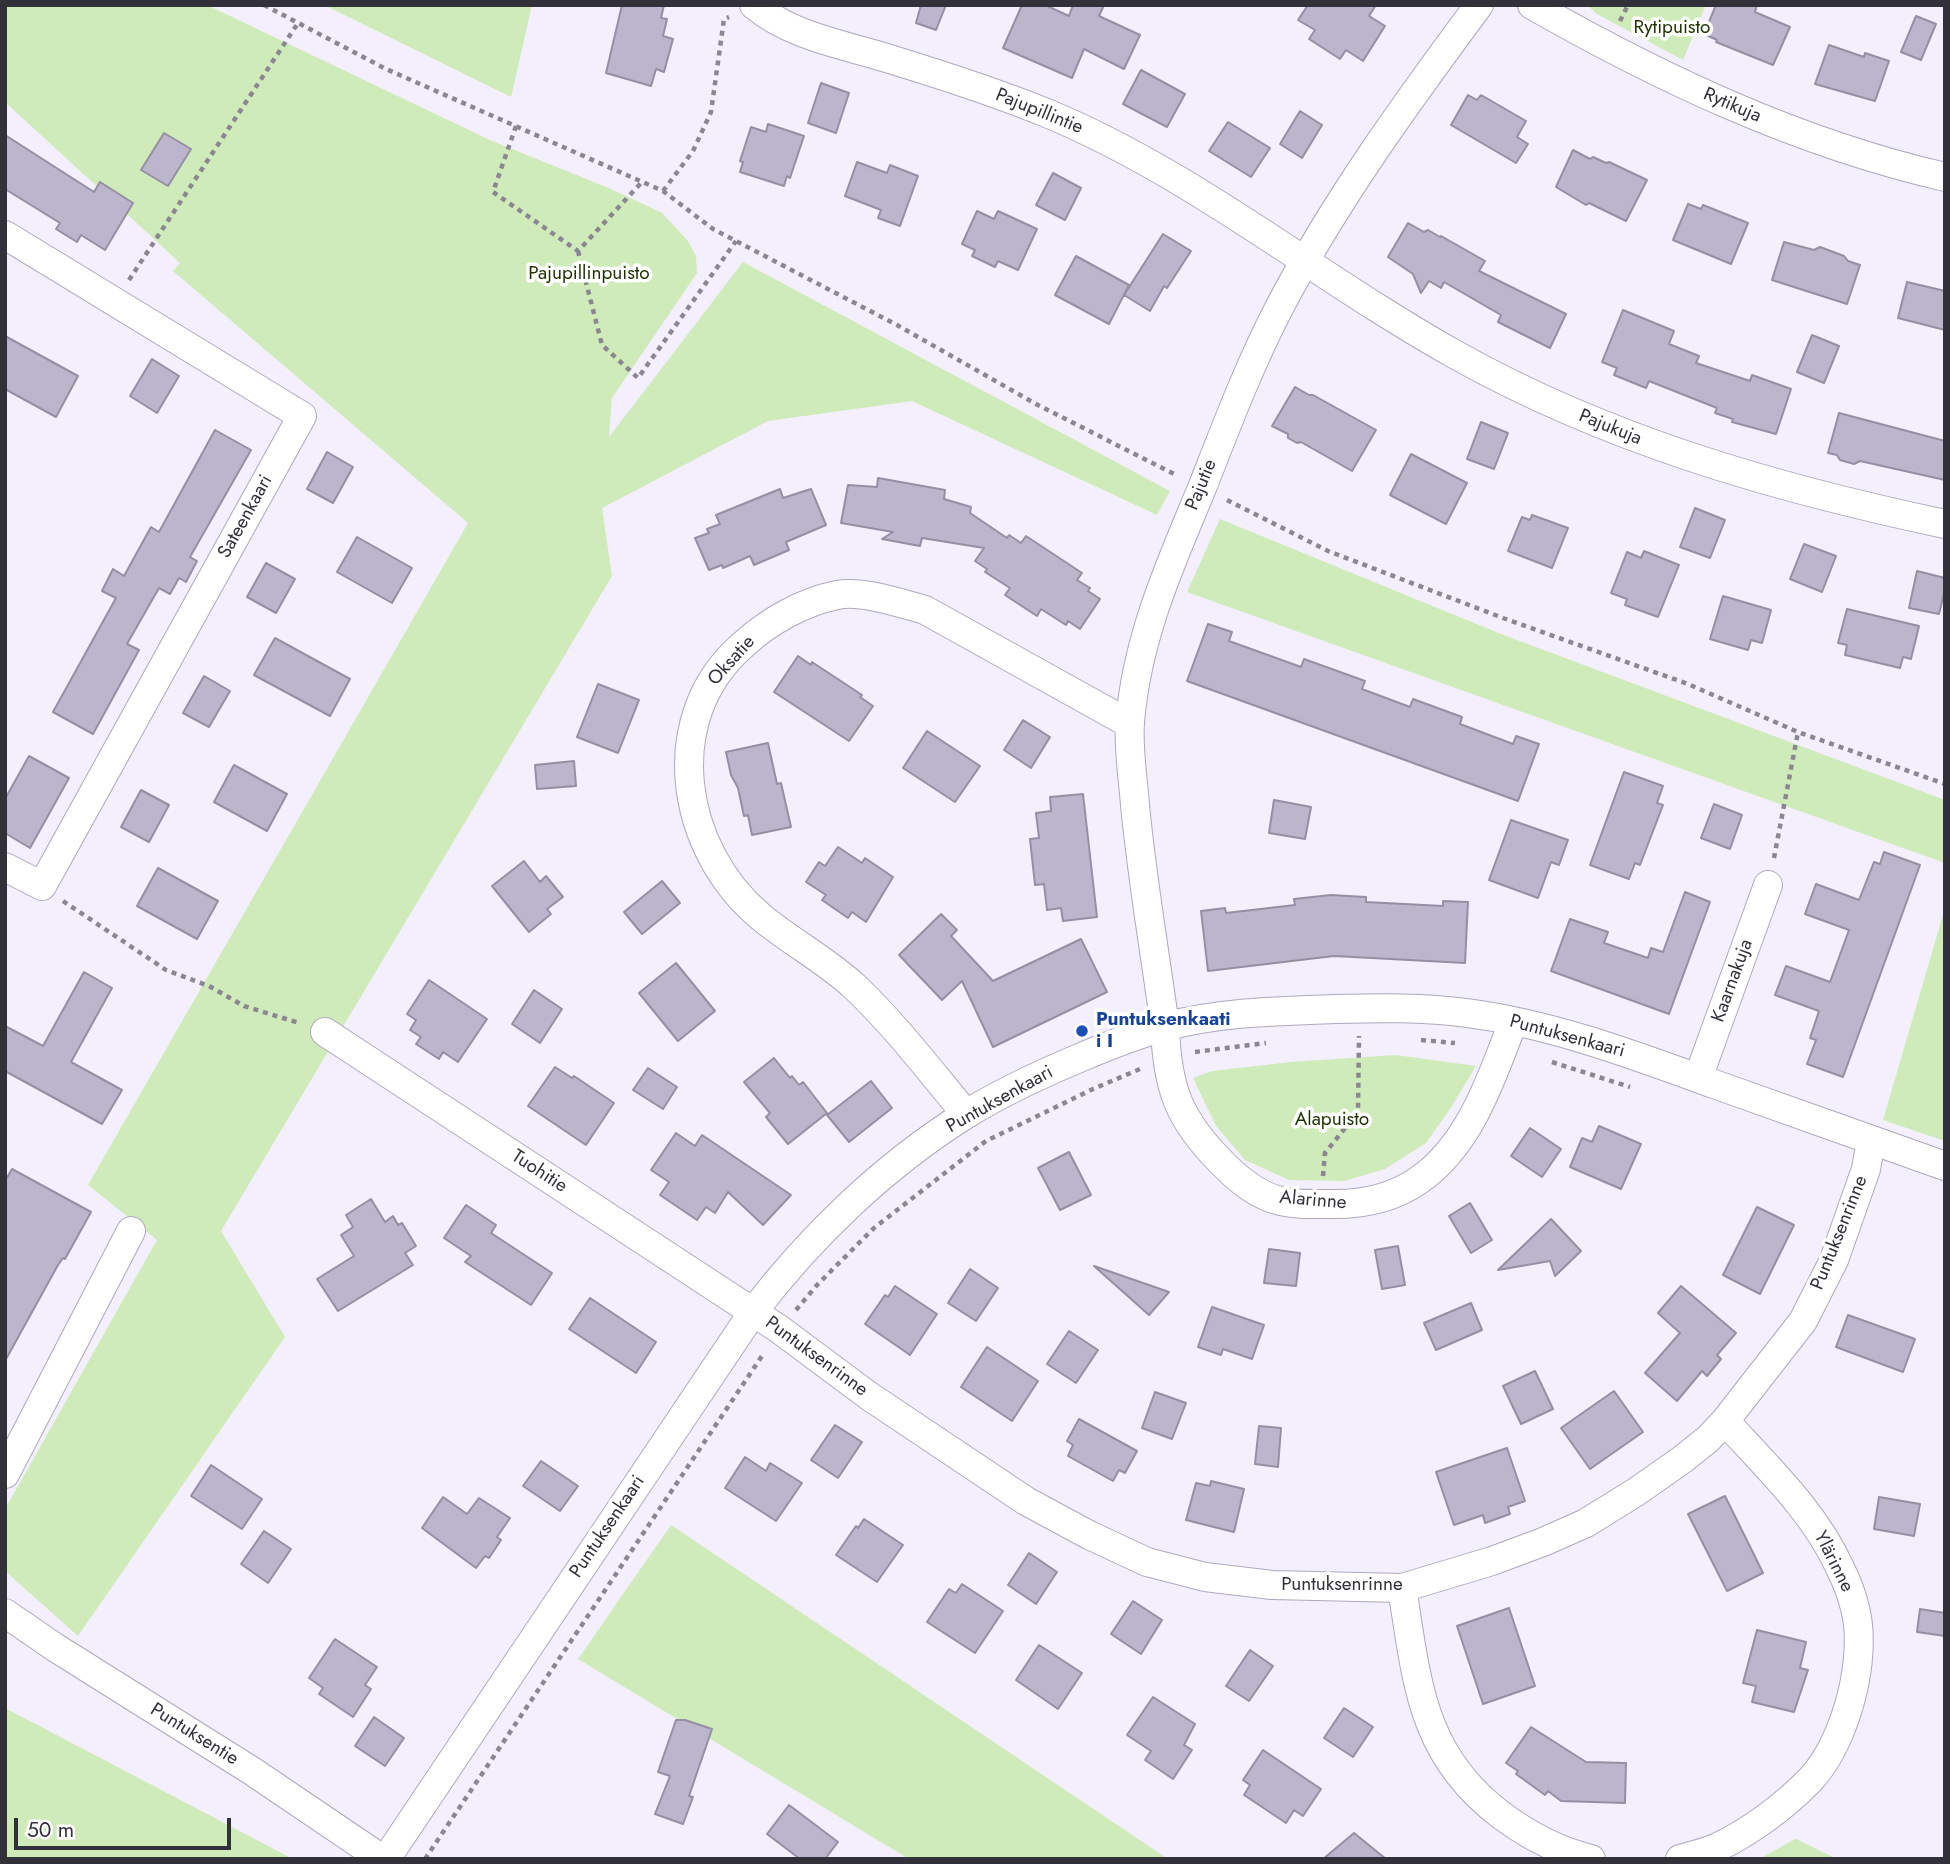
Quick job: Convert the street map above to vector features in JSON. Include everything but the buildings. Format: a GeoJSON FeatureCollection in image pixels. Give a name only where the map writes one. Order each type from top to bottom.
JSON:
{"type":"FeatureCollection","features":[{"type":"Feature","properties":{"kind":"street","name":"Pajutie"},"geometry":{"type":"LineString","coordinates":[[1165,1027],[1137,825],[1130,724],[1149,619],[1231,410],[1278,310],[1305,261],[1369,161],[1479,5]]}},
{"type":"Feature","properties":{"kind":"street","name":"Rytikuja"},"geometry":{"type":"LineString","coordinates":[[1532,5],[1669,79],[1742,110],[1862,156],[1945,177]]}},
{"type":"Feature","properties":{"kind":"street","name":"Pajupillintie"},"geometry":{"type":"LineString","coordinates":[[743,10],[1048,113],[1171,174],[1305,261]]}},
{"type":"Feature","properties":{"kind":"street","name":"Sateenkaari"},"geometry":{"type":"LineString","coordinates":[[5,235],[302,416],[42,886]]}},
{"type":"Feature","properties":{"kind":"street","name":"Pajukuja"},"geometry":{"type":"LineString","coordinates":[[1305,261],[1366,303],[1457,355],[1530,394],[1608,428],[1678,454],[1766,480],[1945,524]]}},
{"type":"Feature","properties":{"kind":"street","name":"Oksatie"},"geometry":{"type":"LineString","coordinates":[[966,1114],[885,1016],[845,978],[761,917],[730,886],[710,854],[695,814],[688,773],[690,734],[701,699],[718,671],[734,653],[772,622],[803,606],[838,595],[892,601],[925,610],[1130,724]]}},
{"type":"Feature","properties":{"kind":"street"},"geometry":{"type":"LineString","coordinates":[[5,867],[42,886]]}},
{"type":"Feature","properties":{"kind":"street","name":"Kaarnakuja"},"geometry":{"type":"LineString","coordinates":[[1698,1077],[1768,885]]}},
{"type":"Feature","properties":{"kind":"street","name":"Puntuksenkaari"},"geometry":{"type":"LineString","coordinates":[[384,1859],[752,1312],[798,1256],[846,1207],[931,1139],[966,1114],[1037,1076],[1099,1050],[1165,1027],[1220,1017],[1285,1010],[1396,1007],[1467,1013],[1508,1034],[1597,1042],[1945,1166]]}},
{"type":"Feature","properties":{"kind":"street","name":"Alarinne"},"geometry":{"type":"LineString","coordinates":[[1165,1027],[1166,1059],[1177,1102],[1191,1129],[1232,1174],[1247,1186],[1280,1201],[1355,1205],[1394,1194],[1420,1180],[1444,1158],[1462,1135],[1482,1098],[1508,1034]]}},
{"type":"Feature","properties":{"kind":"street","name":"Tuohitie"},"geometry":{"type":"LineString","coordinates":[[324,1032],[752,1312]]}},
{"type":"Feature","properties":{"kind":"street","name":"Puntuksenrinne"},"geometry":{"type":"LineString","coordinates":[[752,1312],[869,1396],[1026,1501],[1088,1535],[1147,1562],[1205,1577],[1272,1585],[1402,1588],[1492,1561],[1586,1523],[1636,1492],[1708,1439],[1803,1321],[1834,1260],[1866,1169],[1871,1140]]}},
{"type":"Feature","properties":{"kind":"street"},"geometry":{"type":"LineString","coordinates":[[5,1474],[131,1231]]}},
{"type":"Feature","properties":{"kind":"street","name":"Ylärinne"},"geometry":{"type":"LineString","coordinates":[[1681,1859],[1716,1848],[1756,1823],[1812,1777],[1838,1737],[1852,1695],[1859,1652],[1855,1609],[1840,1566],[1819,1531],[1785,1486],[1725,1421]]}},
{"type":"Feature","properties":{"kind":"street"},"geometry":{"type":"LineString","coordinates":[[1402,1588],[1424,1708],[1439,1747],[1457,1774],[1483,1801],[1525,1833],[1570,1853],[1591,1859]]}},
{"type":"Feature","properties":{"kind":"street","name":"Puntuksentie"},"geometry":{"type":"LineString","coordinates":[[5,1613],[384,1859]]}},
{"type":"Feature","properties":{"kind":"path"},"geometry":{"type":"LineString","coordinates":[[264,5],[386,69],[663,191],[712,229],[897,326],[1036,404],[1328,551],[1688,684],[1798,732],[1945,784]]}},
{"type":"Feature","properties":{"kind":"path"},"geometry":{"type":"LineString","coordinates":[[663,191],[693,151],[711,112],[724,19],[743,10]]}},
{"type":"Feature","properties":{"kind":"path"},"geometry":{"type":"LineString","coordinates":[[115,302],[298,23]]}},
{"type":"Feature","properties":{"kind":"path"},"geometry":{"type":"LineString","coordinates":[[516,126],[493,192],[578,251],[602,345],[638,378],[736,241]]}},
{"type":"Feature","properties":{"kind":"path"},"geometry":{"type":"LineString","coordinates":[[578,251],[642,182]]}},
{"type":"Feature","properties":{"kind":"path"},"geometry":{"type":"LineString","coordinates":[[1768,885],[1798,732]]}},
{"type":"Feature","properties":{"kind":"path"},"geometry":{"type":"LineString","coordinates":[[42,886],[166,970],[209,986],[244,1006],[324,1032]]}},
{"type":"Feature","properties":{"kind":"path"},"geometry":{"type":"LineString","coordinates":[[1408,1039],[1508,1034],[1636,1089]]}},
{"type":"Feature","properties":{"kind":"path"},"geometry":{"type":"LineString","coordinates":[[1347,1036],[1371,1037]]}},
{"type":"Feature","properties":{"kind":"path"},"geometry":{"type":"LineString","coordinates":[[1320,1204],[1325,1153],[1358,1112],[1359,1036]]}},
{"type":"Feature","properties":{"kind":"path"},"geometry":{"type":"LineString","coordinates":[[425,1859],[779,1329],[817,1285],[874,1228],[986,1140],[1093,1089],[1166,1059],[1204,1050],[1277,1042]]}},
{"type":"Feature","properties":{"kind":"green space","name":"Pajupillinpuisto"},"geometry":{"type":"Polygon","coordinates":[[[5,5],[207,5],[490,140],[611,189],[662,213],[688,241],[696,256],[697,273],[612,398],[609,437],[743,262],[1170,491],[1157,515],[912,401],[768,421],[602,508],[612,576],[221,1231],[285,1337],[78,1636],[5,1571],[5,1509],[157,1240],[88,1185],[468,523],[173,271],[180,263],[5,102],[5,5]]]}},
{"type":"Feature","properties":{"kind":"green space"},"geometry":{"type":"Polygon","coordinates":[[[324,5],[532,5],[511,97],[324,5]]]}},
{"type":"Feature","properties":{"kind":"green space","name":"Rytipuisto"},"geometry":{"type":"Polygon","coordinates":[[[1587,5],[1706,5],[1683,60],[1597,14],[1587,5]]]}},
{"type":"Feature","properties":{"kind":"green space"},"geometry":{"type":"Polygon","coordinates":[[[1220,519],[1501,634],[1945,800],[1945,863],[1187,592],[1220,519]]]}},
{"type":"Feature","properties":{"kind":"green space"},"geometry":{"type":"Polygon","coordinates":[[[1945,908],[1945,1141],[1883,1120],[1945,908]]]}},
{"type":"Feature","properties":{"kind":"green space","name":"Alapuisto"},"geometry":{"type":"Polygon","coordinates":[[[1396,1055],[1476,1066],[1426,1143],[1385,1169],[1344,1181],[1289,1180],[1245,1160],[1216,1126],[1193,1078],[1212,1071],[1291,1062],[1396,1055]]]}},
{"type":"Feature","properties":{"kind":"green space"},"geometry":{"type":"Polygon","coordinates":[[[671,1525],[1168,1859],[909,1859],[578,1659],[671,1525]]]}},
{"type":"Feature","properties":{"kind":"green space"},"geometry":{"type":"Polygon","coordinates":[[[5,1708],[293,1859],[5,1859],[5,1708]]]}},
{"type":"Feature","properties":{"kind":"green space"},"geometry":{"type":"Polygon","coordinates":[[[1796,1839],[1837,1859],[1759,1859],[1796,1839]]]}},
{"type":"Feature","properties":{"kind":"place","name":"Puntuksenkaati i I"},"geometry":{"type":"Point","coordinates":[1082,1031]}}]}
